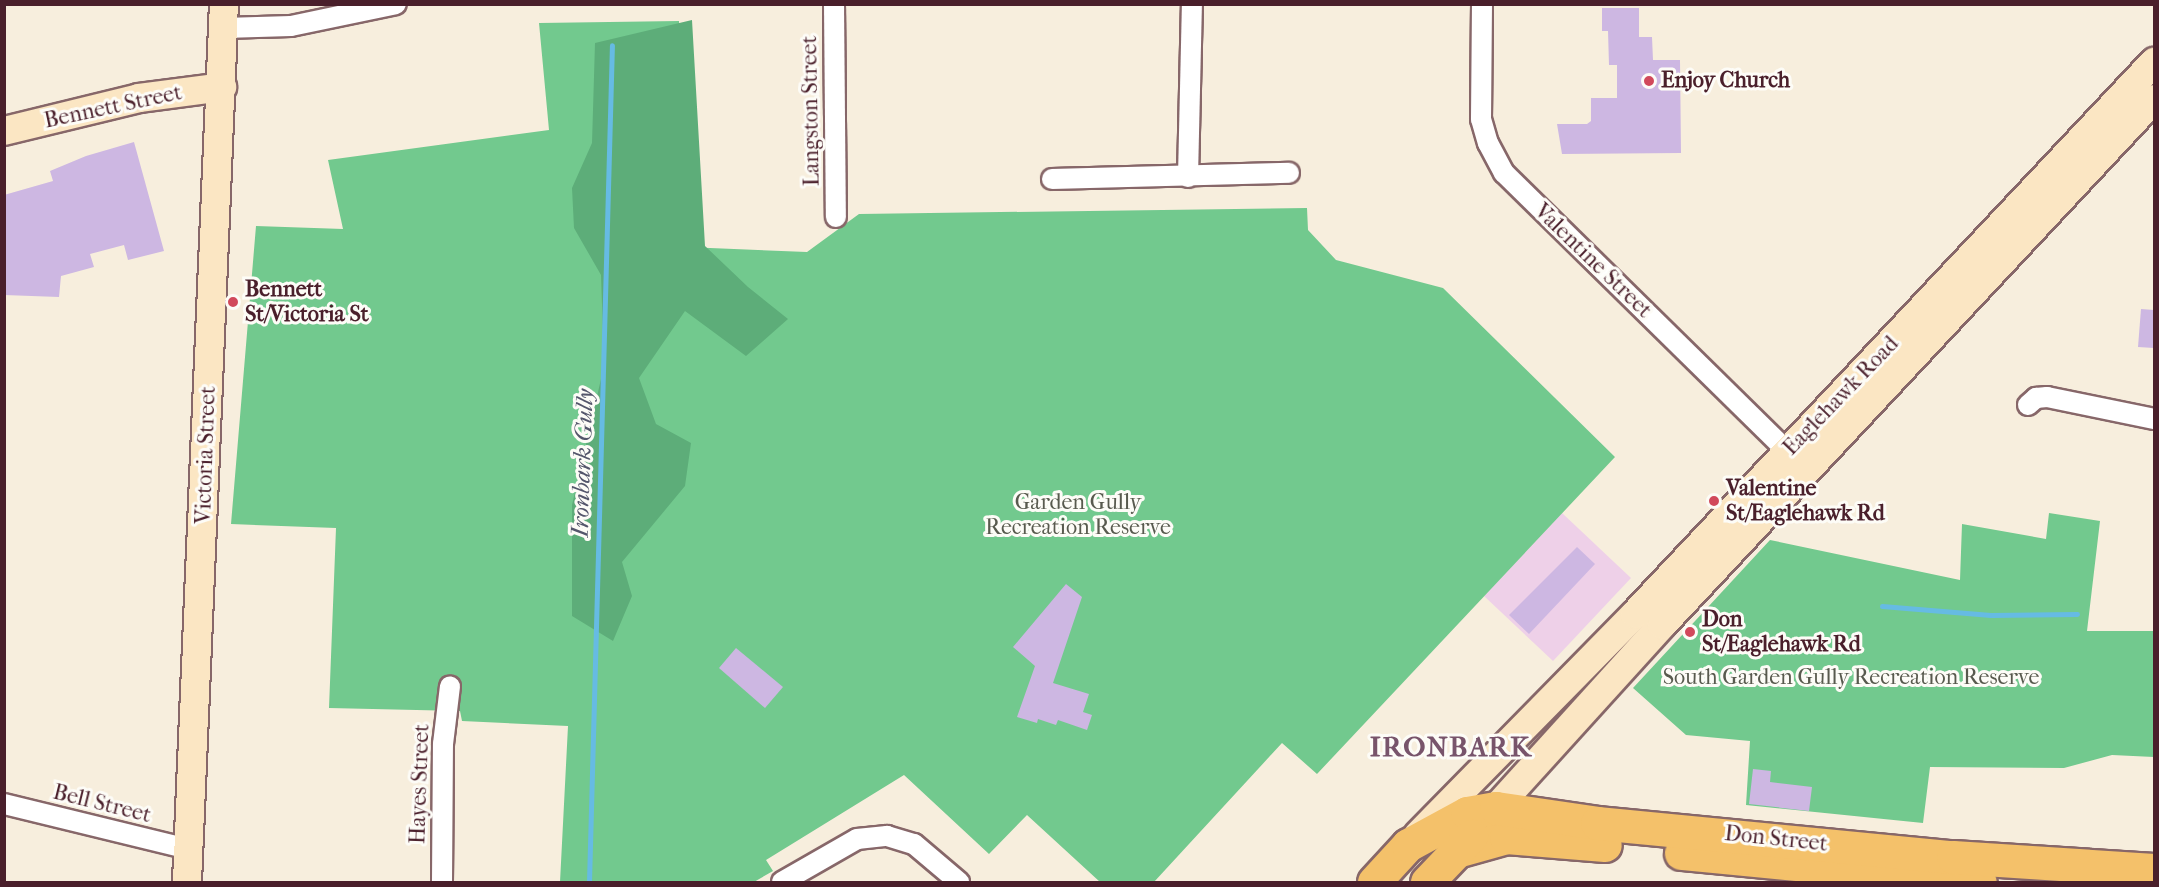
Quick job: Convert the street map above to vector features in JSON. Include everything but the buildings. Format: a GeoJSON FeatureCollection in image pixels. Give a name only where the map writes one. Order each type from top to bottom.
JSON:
{"type":"FeatureCollection","features":[{"type":"Feature","properties":{"kind":"highway","name":"Don Street"},"geometry":{"type":"LineString","coordinates":[[1408,845],[1467,813],[1496,808],[1597,823],[1953,857],[2154,870]]}},
{"type":"Feature","properties":{"kind":"highway","name":"Eaglehawk Road"},"geometry":{"type":"LineString","coordinates":[[1427,882],[1496,808]]}},
{"type":"Feature","properties":{"kind":"highway","name":"Don Street"},"geometry":{"type":"LineString","coordinates":[[1457,851],[1492,838],[1520,837],[1980,882]]}},
{"type":"Feature","properties":{"kind":"highway","name":"Eaglehawk Road"},"geometry":{"type":"LineString","coordinates":[[1374,882],[1408,845]]}},
{"type":"Feature","properties":{"kind":"main road","name":"Victoria Street"},"geometry":{"type":"LineString","coordinates":[[187,882],[224,16]]}},
{"type":"Feature","properties":{"kind":"main road","name":"Eaglehawk Road"},"geometry":{"type":"LineString","coordinates":[[1496,808],[1797,461],[2154,62]]}},
{"type":"Feature","properties":{"kind":"main road","name":"Bennett Street"},"geometry":{"type":"LineString","coordinates":[[4,131],[163,93],[222,87]]}},
{"type":"Feature","properties":{"kind":"main road","name":"Eaglehawk Road"},"geometry":{"type":"LineString","coordinates":[[1408,845],[1514,734],[1635,614],[1797,461],[2154,99]]}},
{"type":"Feature","properties":{"kind":"main road"},"geometry":{"type":"LineString","coordinates":[[1514,734],[1526,743],[1552,745]]}},
{"type":"Feature","properties":{"kind":"street"},"geometry":{"type":"LineString","coordinates":[[224,16],[280,28],[396,4]]}},
{"type":"Feature","properties":{"kind":"street","name":"Langston Street"},"geometry":{"type":"LineString","coordinates":[[834,4],[836,217]]}},
{"type":"Feature","properties":{"kind":"street"},"geometry":{"type":"LineString","coordinates":[[1188,177],[1192,4]]}},
{"type":"Feature","properties":{"kind":"street","name":"Valentine Street"},"geometry":{"type":"LineString","coordinates":[[1482,4],[1481,119],[1488,142],[1504,173],[1797,461]]}},
{"type":"Feature","properties":{"kind":"street"},"geometry":{"type":"LineString","coordinates":[[1052,179],[1289,173]]}},
{"type":"Feature","properties":{"kind":"street"},"geometry":{"type":"LineString","coordinates":[[2028,405],[2042,397],[2154,418]]}},
{"type":"Feature","properties":{"kind":"street","name":"Hayes Street"},"geometry":{"type":"LineString","coordinates":[[442,882],[443,744],[450,686]]}},
{"type":"Feature","properties":{"kind":"street","name":"Bell Street"},"geometry":{"type":"LineString","coordinates":[[4,804],[189,849]]}},
{"type":"Feature","properties":{"kind":"street"},"geometry":{"type":"LineString","coordinates":[[782,882],[857,839],[871,836],[902,838],[926,852],[960,882]]}},
{"type":"Feature","properties":{"kind":"shaded area"},"geometry":{"type":"Polygon","coordinates":[[[1562,513],[1631,578],[1553,661],[1484,596],[1562,513]]]}},
{"type":"Feature","properties":{"kind":"green space"},"geometry":{"type":"Polygon","coordinates":[[[692,20],[705,246],[748,287],[788,319],[746,356],[685,311],[639,378],[656,424],[691,443],[685,486],[622,562],[632,596],[613,641],[572,616],[572,505],[604,366],[601,275],[574,228],[572,188],[592,143],[595,43],[692,20]]]}},
{"type":"Feature","properties":{"kind":"green space","name":"Garden Gully Recreation Reserve"},"geometry":{"type":"Polygon","coordinates":[[[679,21],[686,247],[807,252],[859,214],[1307,208],[1308,230],[1336,260],[1443,288],[1615,457],[1317,774],[1282,743],[1154,882],[1100,882],[1027,815],[989,854],[904,775],[766,860],[773,871],[754,882],[560,882],[568,726],[462,721],[460,711],[329,708],[336,528],[231,524],[256,226],[343,229],[328,160],[549,130],[539,23],[679,21]]]}},
{"type":"Feature","properties":{"kind":"green space","name":"South Garden Gully Recreation Reserve"},"geometry":{"type":"Polygon","coordinates":[[[2049,513],[2100,521],[2087,631],[2154,631],[2154,757],[2112,755],[2064,768],[1930,767],[1923,823],[1746,805],[1750,741],[1686,735],[1633,688],[1770,540],[1960,580],[1962,524],[2046,539],[2049,513]]]}},
{"type":"Feature","properties":{"kind":"waterway","name":"Ironbark Gully"},"geometry":{"type":"LineString","coordinates":[[589,882],[612,45]]}},
{"type":"Feature","properties":{"kind":"waterway"},"geometry":{"type":"LineString","coordinates":[[1882,606],[1991,615],[2077,614]]}},
{"type":"Feature","properties":{"kind":"place","name":"Enjoy Church"},"geometry":{"type":"Point","coordinates":[1649,81]}},
{"type":"Feature","properties":{"kind":"place","name":"Bennett St/Victoria St"},"geometry":{"type":"Point","coordinates":[233,302]}},
{"type":"Feature","properties":{"kind":"place","name":"Valentine St/Eaglehawk Rd"},"geometry":{"type":"Point","coordinates":[1714,501]}},
{"type":"Feature","properties":{"kind":"place","name":"Don St/Eaglehawk Rd"},"geometry":{"type":"Point","coordinates":[1690,632]}},
{"type":"Feature","properties":{"kind":"district","name":"IRONBARK"},"geometry":{"type":"Point","coordinates":[1451,747]}}]}
